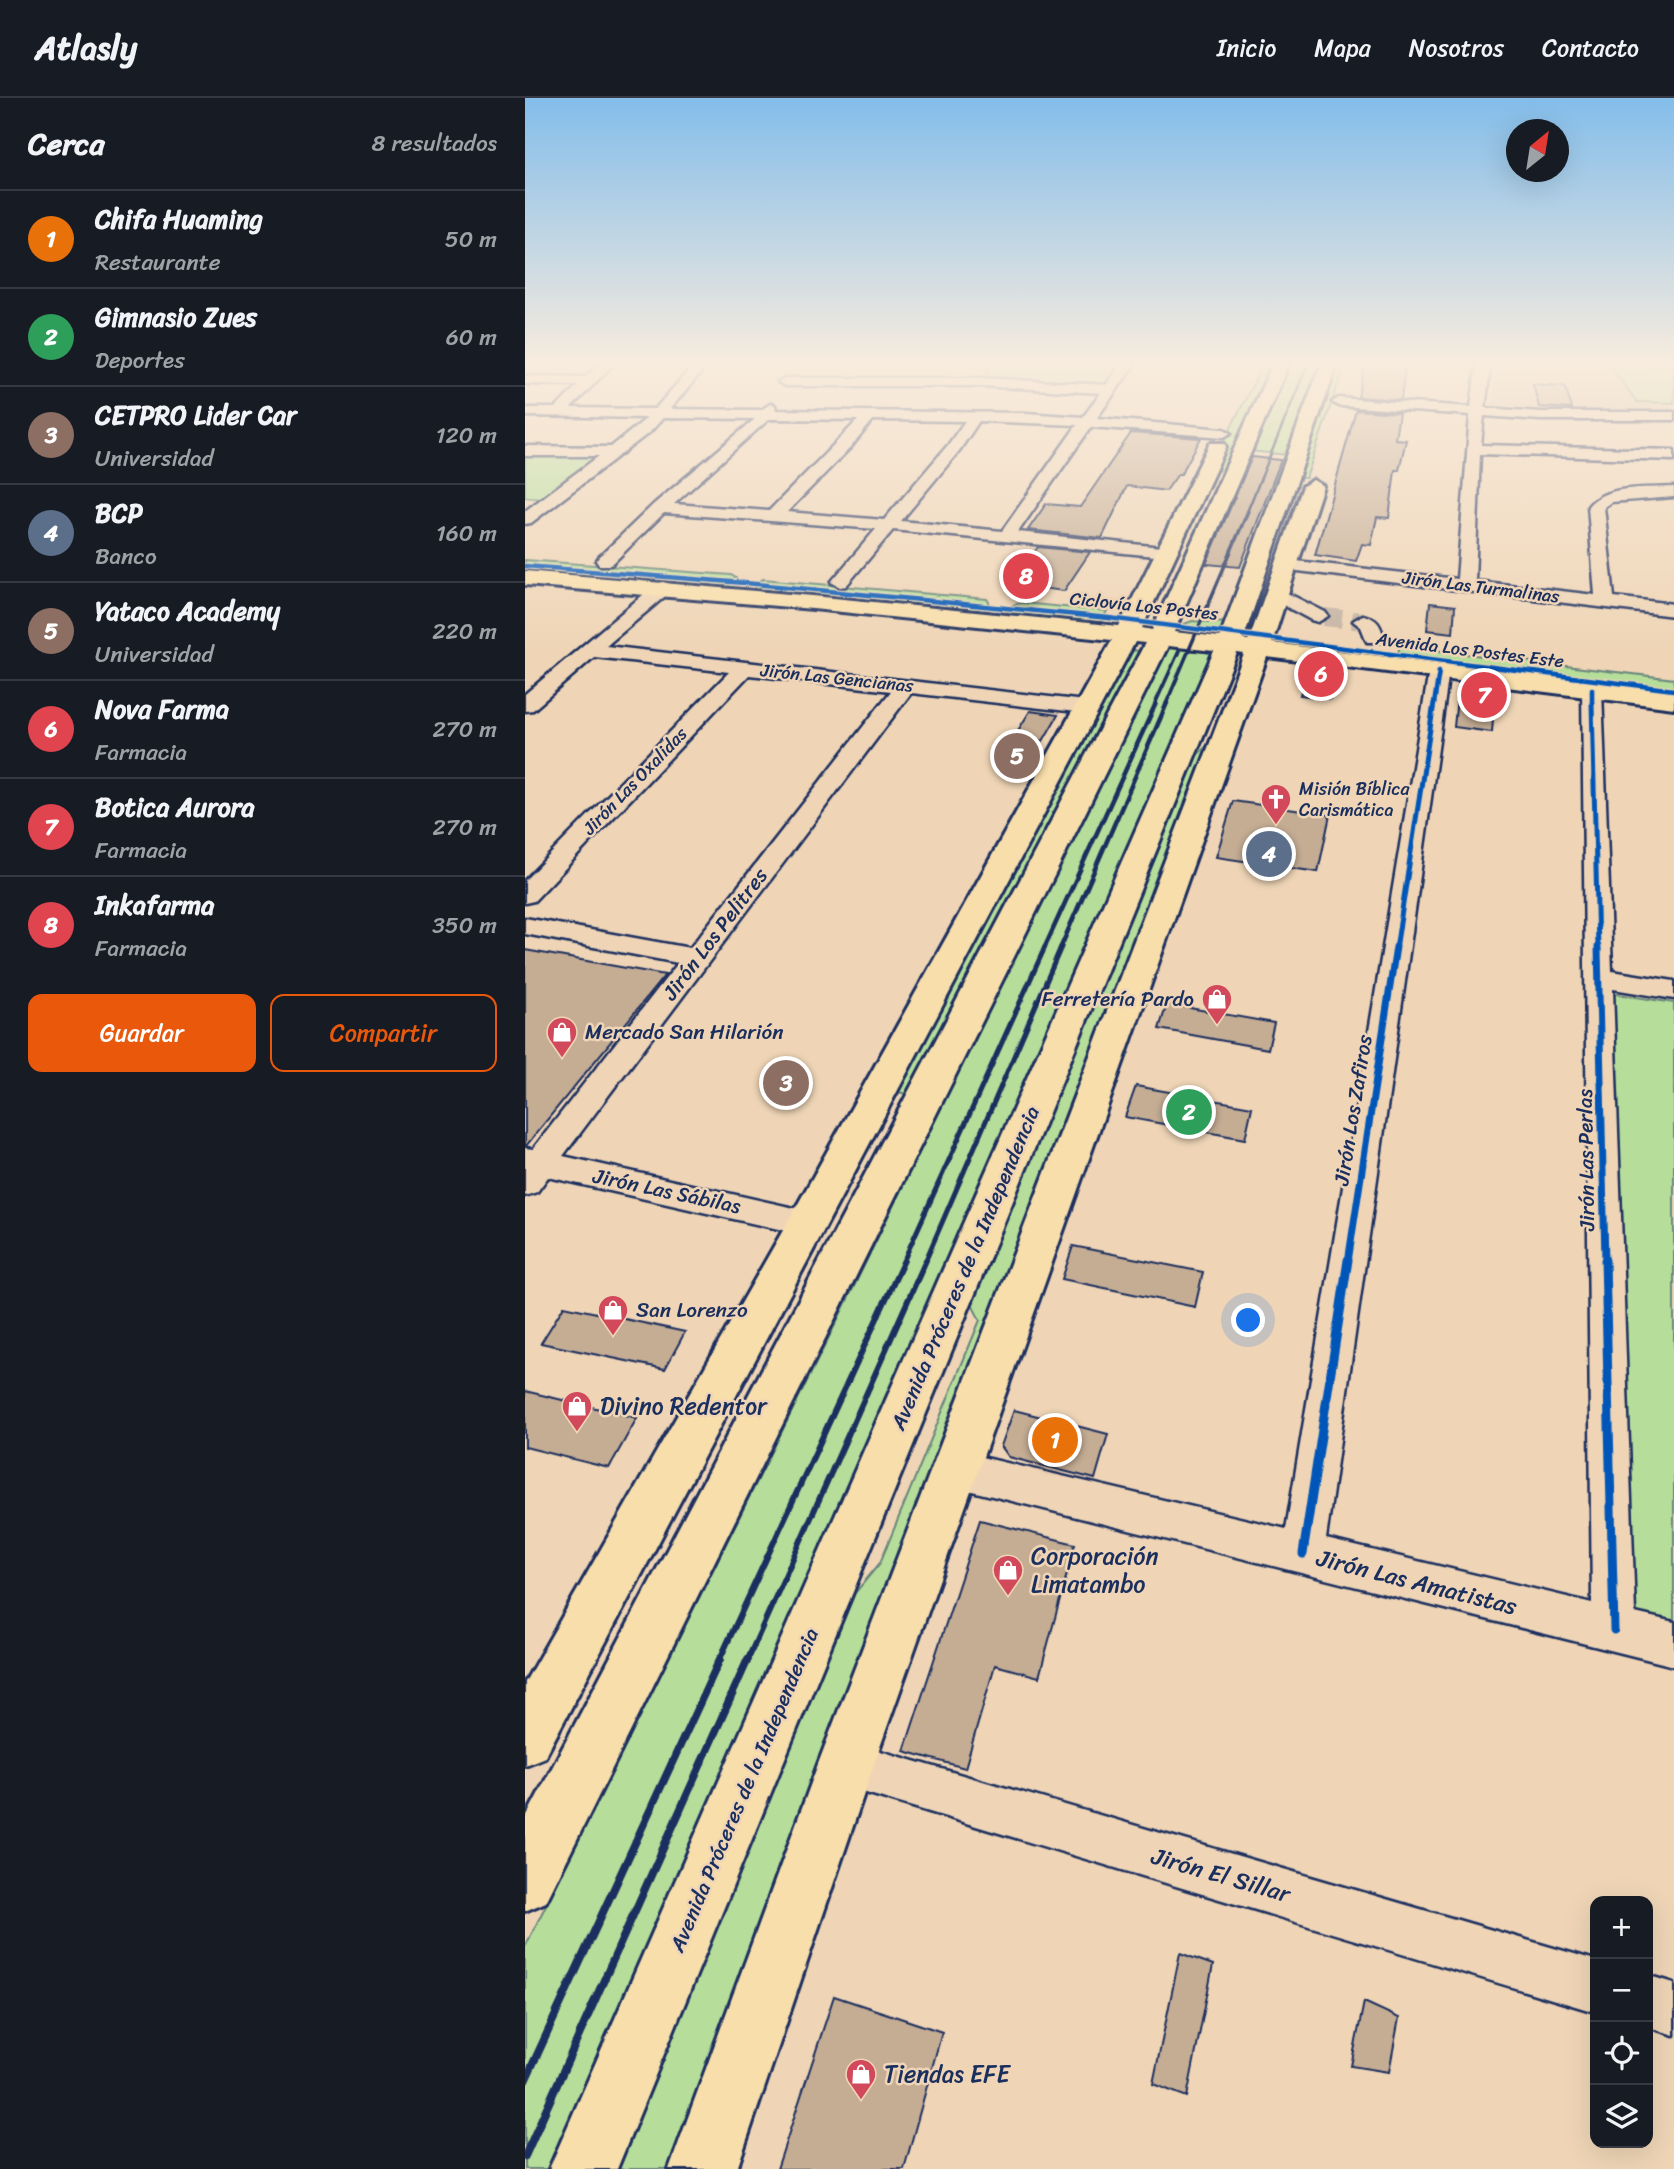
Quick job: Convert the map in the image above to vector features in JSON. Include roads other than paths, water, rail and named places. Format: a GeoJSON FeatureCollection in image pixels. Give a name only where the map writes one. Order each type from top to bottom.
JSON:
{"type":"FeatureCollection","features":[{"type":"Feature","properties":{"kind":"main road"},"geometry":{"type":"LineString","coordinates":[[525,1737],[809,1223],[1085,707],[1149,624],[1165,552],[1212,458]]}},
{"type":"Feature","properties":{"kind":"main road"},"geometry":{"type":"LineString","coordinates":[[525,1881],[1233,458]]}},
{"type":"Feature","properties":{"kind":"main road","name":"Avenida Próceres de la Independencia"},"geometry":{"type":"LineString","coordinates":[[703,2169],[846,1764],[1276,629],[1319,458]]}},
{"type":"Feature","properties":{"kind":"main road","name":"Avenida Próceres de la Independencia"},"geometry":{"type":"LineString","coordinates":[[583,2169],[1276,629],[1277,594],[1320,463]]}},
{"type":"Feature","properties":{"kind":"main road"},"geometry":{"type":"LineString","coordinates":[[525,556],[755,573],[1003,597],[1149,624]]}},
{"type":"Feature","properties":{"kind":"main road"},"geometry":{"type":"LineString","coordinates":[[733,595],[755,573]]}},
{"type":"Feature","properties":{"kind":"main road"},"geometry":{"type":"LineString","coordinates":[[529,581],[663,588],[992,620],[1149,624]]}},
{"type":"Feature","properties":{"kind":"main road"},"geometry":{"type":"LineString","coordinates":[[992,620],[1003,597]]}},
{"type":"Feature","properties":{"kind":"main road","name":"Avenida Los Postes Este"},"geometry":{"type":"LineString","coordinates":[[1149,624],[1369,630],[1674,676]]}},
{"type":"Feature","properties":{"kind":"main road","name":"Avenida Los Postes Este"},"geometry":{"type":"LineString","coordinates":[[1276,629],[1368,662],[1674,700]]}},
{"type":"Feature","properties":{"kind":"main road"},"geometry":{"type":"LineString","coordinates":[[1368,662],[1369,630]]}},
{"type":"Feature","properties":{"kind":"street"},"geometry":{"type":"LineString","coordinates":[[525,519],[605,458]]}},
{"type":"Feature","properties":{"kind":"street"},"geometry":{"type":"LineString","coordinates":[[605,562],[660,508],[717,458]]}},
{"type":"Feature","properties":{"kind":"street"},"geometry":{"type":"LineString","coordinates":[[775,516],[833,458]]}},
{"type":"Feature","properties":{"kind":"street"},"geometry":{"type":"LineString","coordinates":[[840,582],[945,458]]}},
{"type":"Feature","properties":{"kind":"street"},"geometry":{"type":"LineString","coordinates":[[1007,536],[1062,458]]}},
{"type":"Feature","properties":{"kind":"street"},"geometry":{"type":"LineString","coordinates":[[1466,585],[1473,458]]}},
{"type":"Feature","properties":{"kind":"street"},"geometry":{"type":"LineString","coordinates":[[1605,602],[1595,506],[1607,497],[1674,492]]}},
{"type":"Feature","properties":{"kind":"street"},"geometry":{"type":"LineString","coordinates":[[525,500],[546,501]]}},
{"type":"Feature","properties":{"kind":"street"},"geometry":{"type":"LineString","coordinates":[[660,508],[889,525],[1165,552]]}},
{"type":"Feature","properties":{"kind":"street","name":"Jirón Las Turmalinas"},"geometry":{"type":"LineString","coordinates":[[1287,565],[1674,610]]}},
{"type":"Feature","properties":{"kind":"street"},"geometry":{"type":"LineString","coordinates":[[525,705],[663,588]]}},
{"type":"Feature","properties":{"kind":"street"},"geometry":{"type":"LineString","coordinates":[[1276,629],[1277,594]]}},
{"type":"Feature","properties":{"kind":"street","name":"Jirón Las Gencianas"},"geometry":{"type":"LineString","coordinates":[[589,650],[1085,707]]}},
{"type":"Feature","properties":{"kind":"street","name":"Jirón Las Oxalidas"},"geometry":{"type":"LineString","coordinates":[[525,895],[744,668]]}},
{"type":"Feature","properties":{"kind":"street","name":"Jirón Los Zafiros"},"geometry":{"type":"LineString","coordinates":[[1303,1554],[1439,671]]}},
{"type":"Feature","properties":{"kind":"street","name":"Jirón Los Pelitres"},"geometry":{"type":"LineString","coordinates":[[530,1169],[906,686]]}},
{"type":"Feature","properties":{"kind":"street","name":"Jirón Las Perlas"},"geometry":{"type":"LineString","coordinates":[[1593,690],[1614,1630]]}},
{"type":"Feature","properties":{"kind":"street"},"geometry":{"type":"LineString","coordinates":[[525,926],[696,958]]}},
{"type":"Feature","properties":{"kind":"street"},"geometry":{"type":"LineString","coordinates":[[1599,978],[1674,990]]}},
{"type":"Feature","properties":{"kind":"street","name":"Jirón Las Sábilas"},"geometry":{"type":"LineString","coordinates":[[530,1169],[809,1223]]}},
{"type":"Feature","properties":{"kind":"street","name":"Jirón Las Amatistas"},"geometry":{"type":"LineString","coordinates":[[956,1469],[1674,1644]]}},
{"type":"Feature","properties":{"kind":"street","name":"Jirón El Sillar"},"geometry":{"type":"LineString","coordinates":[[846,1764],[1590,1985]]}},
{"type":"Feature","properties":{"kind":"street"},"geometry":{"type":"LineString","coordinates":[[1653,2003],[1674,2009]]}},
{"type":"Feature","properties":{"kind":"tunnel"},"geometry":{"type":"LineString","coordinates":[[1324,617],[1363,621]]}},
{"type":"Feature","properties":{"kind":"railway"},"geometry":{"type":"LineString","coordinates":[[1247,512],[1269,458]]}},
{"type":"Feature","properties":{"kind":"railway"},"geometry":{"type":"LineString","coordinates":[[1166,704],[1248,511]]}},
{"type":"Feature","properties":{"kind":"railway"},"geometry":{"type":"LineString","coordinates":[[1155,704],[1179,651]]}},
{"type":"Feature","properties":{"kind":"railway"},"geometry":{"type":"LineString","coordinates":[[1044,949],[1156,703]]}},
{"type":"Feature","properties":{"kind":"railway"},"geometry":{"type":"LineString","coordinates":[[1060,949],[1167,703]]}},
{"type":"Feature","properties":{"kind":"railway"},"geometry":{"type":"LineString","coordinates":[[903,1262],[1045,947]]}},
{"type":"Feature","properties":{"kind":"railway"},"geometry":{"type":"LineString","coordinates":[[925,1262],[1061,947]]}},
{"type":"Feature","properties":{"kind":"railway"},"geometry":{"type":"LineString","coordinates":[[719,1661],[904,1260]]}},
{"type":"Feature","properties":{"kind":"railway"},"geometry":{"type":"LineString","coordinates":[[747,1661],[926,1260]]}},
{"type":"Feature","properties":{"kind":"railway"},"geometry":{"type":"LineString","coordinates":[[525,2081],[720,1659]]}},
{"type":"Feature","properties":{"kind":"railway"},"geometry":{"type":"LineString","coordinates":[[525,2156],[748,1659]]}},
{"type":"Feature","properties":{"kind":"place","name":"Inkafarma"},"geometry":{"type":"Point","coordinates":[1026,576]}},
{"type":"Feature","properties":{"kind":"place","name":"Nova Farma"},"geometry":{"type":"Point","coordinates":[1321,674]}},
{"type":"Feature","properties":{"kind":"place","name":"Botica Aurora"},"geometry":{"type":"Point","coordinates":[1484,695]}},
{"type":"Feature","properties":{"kind":"place","name":"Yataco Academy"},"geometry":{"type":"Point","coordinates":[1017,756]}},
{"type":"Feature","properties":{"kind":"place","name":"Misión Bíblica Carismática"},"geometry":{"type":"Point","coordinates":[1276,826]}},
{"type":"Feature","properties":{"kind":"place","name":"BCP"},"geometry":{"type":"Point","coordinates":[1269,854]}},
{"type":"Feature","properties":{"kind":"place","name":"Ferretería Pardo"},"geometry":{"type":"Point","coordinates":[1217,1026]}},
{"type":"Feature","properties":{"kind":"place","name":"Mercado San Hilarión"},"geometry":{"type":"Point","coordinates":[562,1059]}},
{"type":"Feature","properties":{"kind":"place","name":"CETPRO Lider Car"},"geometry":{"type":"Point","coordinates":[786,1083]}},
{"type":"Feature","properties":{"kind":"place","name":"Gimnasio Zues"},"geometry":{"type":"Point","coordinates":[1189,1112]}},
{"type":"Feature","properties":{"kind":"place","name":"San Lorenzo"},"geometry":{"type":"Point","coordinates":[613,1337]}},
{"type":"Feature","properties":{"kind":"place","name":"Divino Redentor"},"geometry":{"type":"Point","coordinates":[577,1433]}},
{"type":"Feature","properties":{"kind":"place","name":"Chifa Huaming"},"geometry":{"type":"Point","coordinates":[1055,1440]}},
{"type":"Feature","properties":{"kind":"place","name":"Corporación Limatambo"},"geometry":{"type":"Point","coordinates":[1008,1597]}},
{"type":"Feature","properties":{"kind":"place","name":"Tiendas EFE"},"geometry":{"type":"Point","coordinates":[861,2101]}}]}
